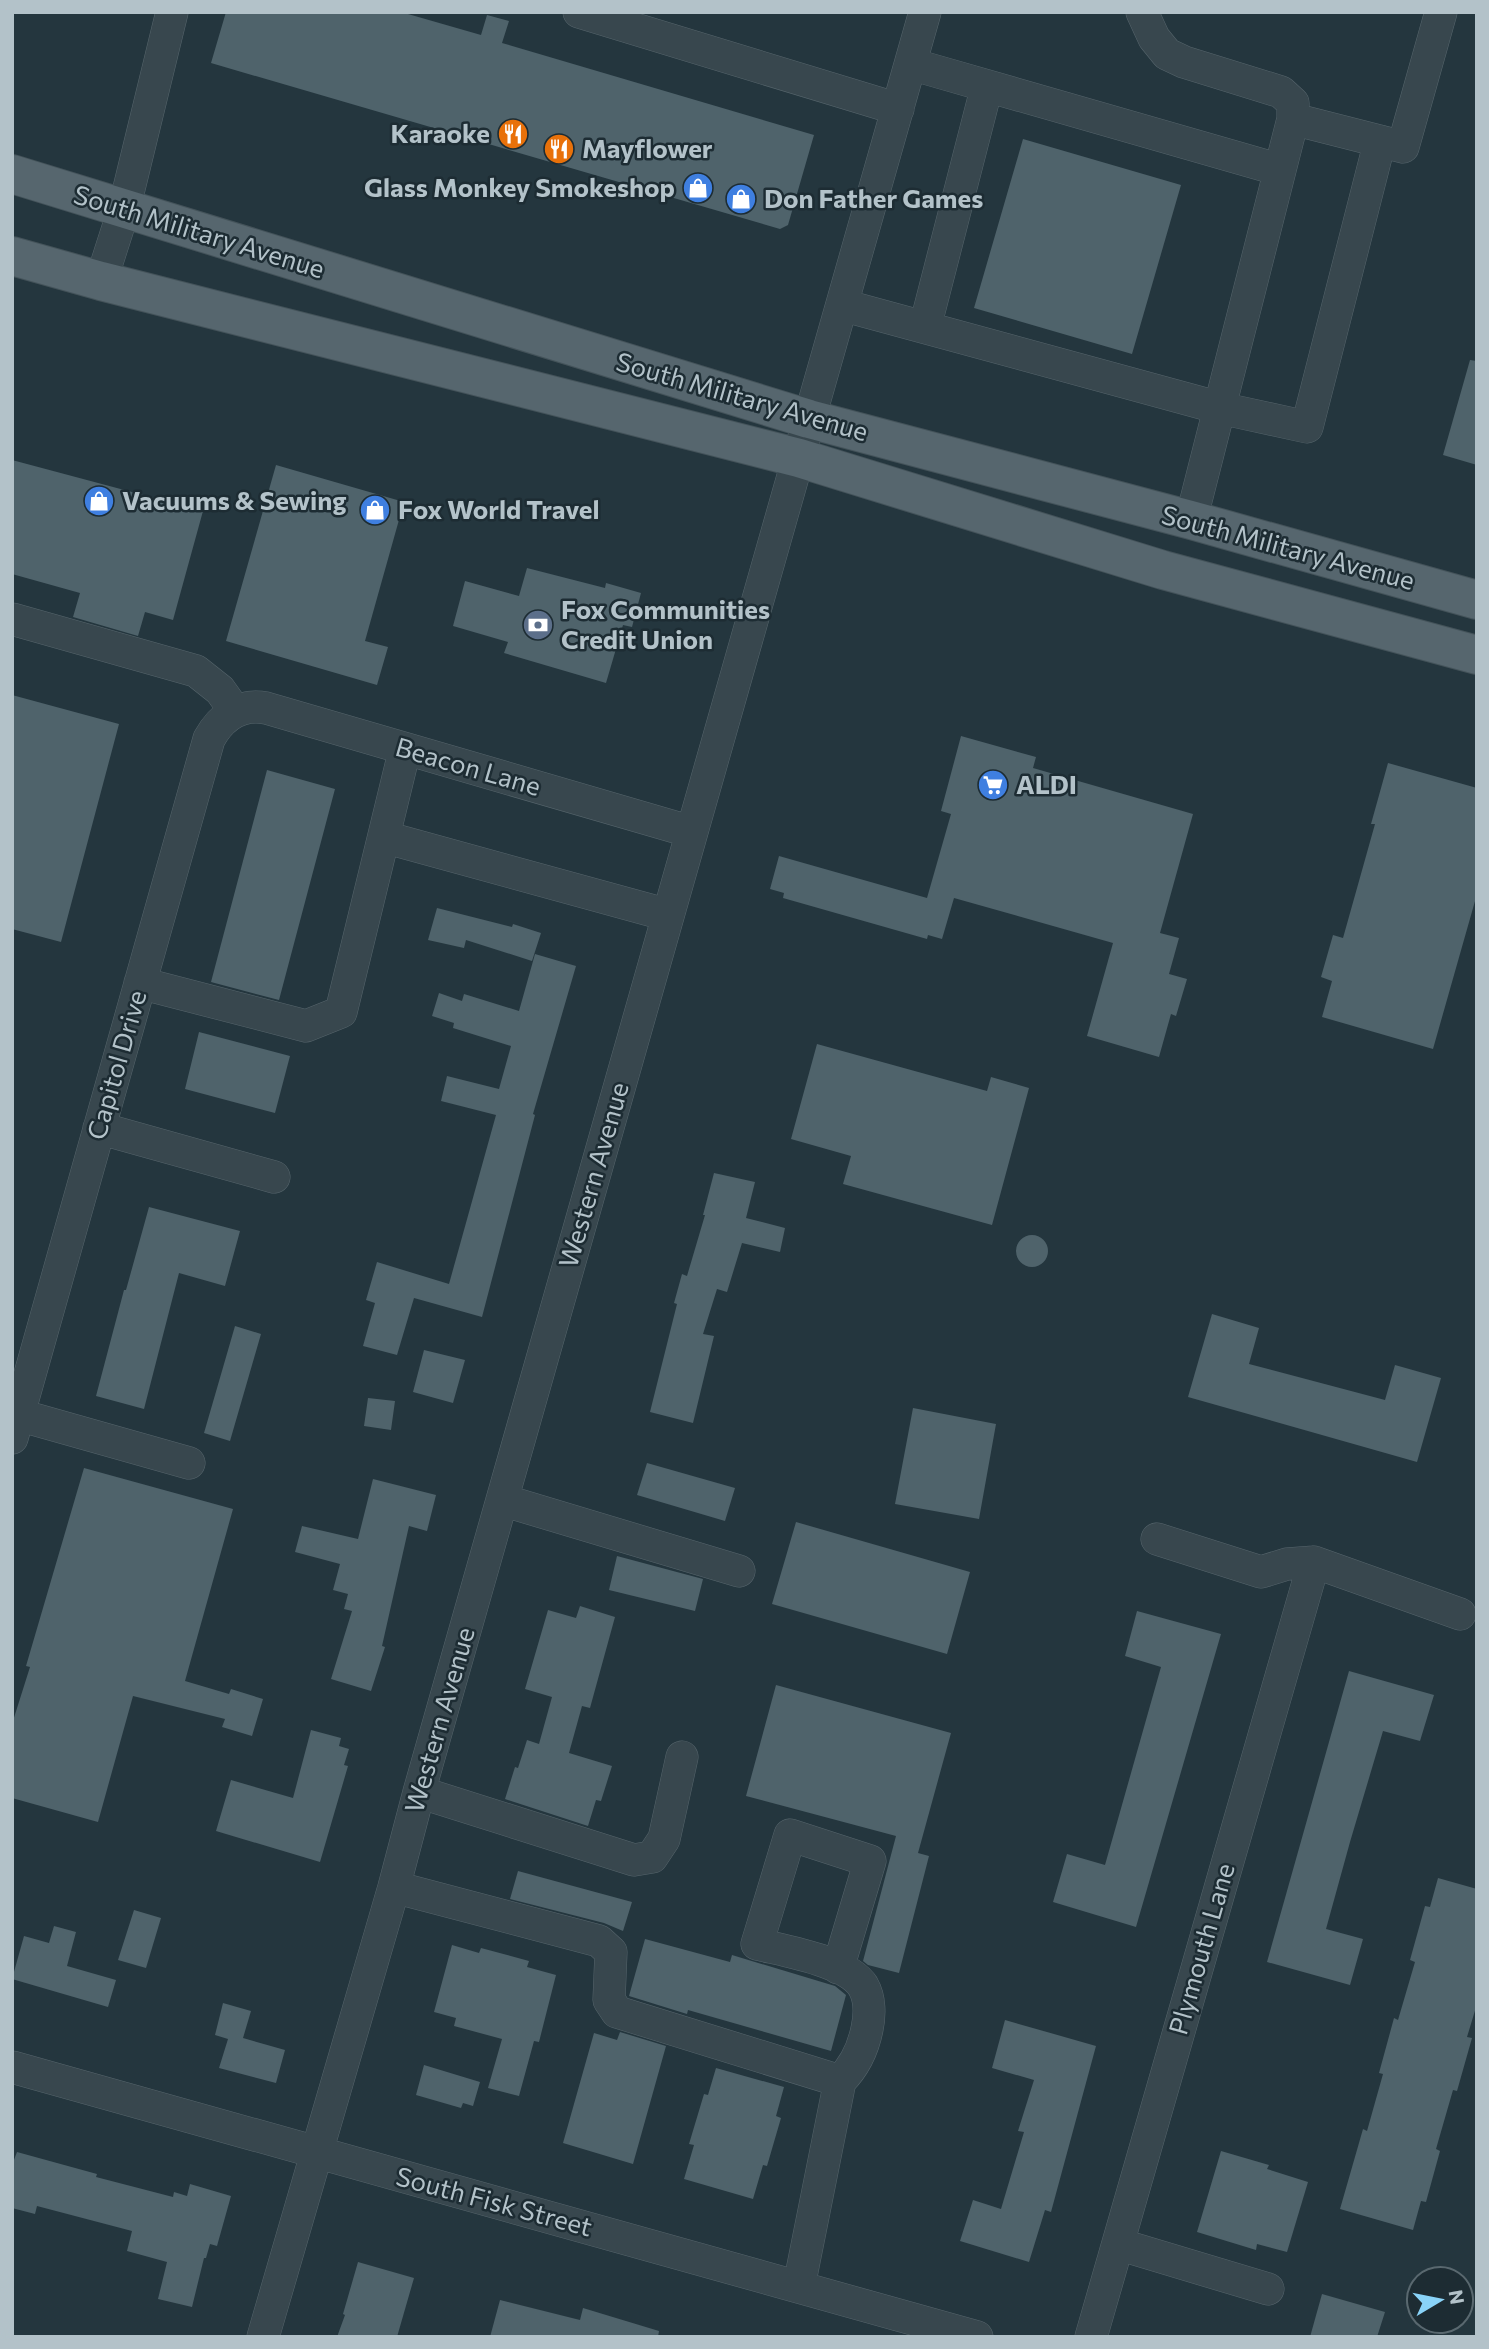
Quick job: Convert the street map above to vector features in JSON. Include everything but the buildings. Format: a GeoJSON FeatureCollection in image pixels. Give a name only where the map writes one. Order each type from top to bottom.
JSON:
{"type":"FeatureCollection","features":[{"type":"Feature","properties":{"kind":"main road","name":"South Military Avenue"},"geometry":{"type":"LineString","coordinates":[[15,176],[809,419],[1191,520],[1477,600]]}},
{"type":"Feature","properties":{"kind":"main road","name":"South Military Avenue"},"geometry":{"type":"LineString","coordinates":[[12,256],[799,458],[1163,570],[1477,655]]}},
{"type":"Feature","properties":{"kind":"street"},"geometry":{"type":"LineString","coordinates":[[101,281],[124,209],[172,12]]}},
{"type":"Feature","properties":{"kind":"street"},"geometry":{"type":"LineString","coordinates":[[579,12],[898,109]]}},
{"type":"Feature","properties":{"kind":"street","name":"Western Avenue"},"geometry":{"type":"LineString","coordinates":[[263,2337],[394,1887],[925,12]]}},
{"type":"Feature","properties":{"kind":"street"},"geometry":{"type":"LineString","coordinates":[[1142,12],[1154,38],[1167,54],[1184,62],[1282,92],[1293,103],[1293,119],[1191,520]]}},
{"type":"Feature","properties":{"kind":"street"},"geometry":{"type":"LineString","coordinates":[[1293,119],[1403,148],[1441,12]]}},
{"type":"Feature","properties":{"kind":"street"},"geometry":{"type":"LineString","coordinates":[[911,64],[1280,170]]}},
{"type":"Feature","properties":{"kind":"street"},"geometry":{"type":"LineString","coordinates":[[925,327],[987,86]]}},
{"type":"Feature","properties":{"kind":"street"},"geometry":{"type":"LineString","coordinates":[[842,305],[1220,408],[1307,427],[1380,141]]}},
{"type":"Feature","properties":{"kind":"street"},"geometry":{"type":"LineString","coordinates":[[12,619],[195,671],[220,690],[239,710]]}},
{"type":"Feature","properties":{"kind":"street","name":"Beacon Lane"},"geometry":{"type":"LineString","coordinates":[[239,710],[266,708],[692,832]]}},
{"type":"Feature","properties":{"kind":"street","name":"Capitol Drive"},"geometry":{"type":"LineString","coordinates":[[15,1427],[209,739],[219,723],[239,710]]}},
{"type":"Feature","properties":{"kind":"street"},"geometry":{"type":"LineString","coordinates":[[140,984],[306,1026],[341,1012],[405,748]]}},
{"type":"Feature","properties":{"kind":"street"},"geometry":{"type":"LineString","coordinates":[[384,837],[668,915]]}},
{"type":"Feature","properties":{"kind":"street"},"geometry":{"type":"LineString","coordinates":[[99,1128],[274,1177]]}},
{"type":"Feature","properties":{"kind":"street"},"geometry":{"type":"LineString","coordinates":[[15,1427],[189,1463]]}},
{"type":"Feature","properties":{"kind":"street"},"geometry":{"type":"LineString","coordinates":[[502,1500],[739,1571]]}},
{"type":"Feature","properties":{"kind":"street"},"geometry":{"type":"LineString","coordinates":[[1157,1539],[1261,1572],[1287,1564],[1314,1562],[1460,1614]]}},
{"type":"Feature","properties":{"kind":"street","name":"Plymouth Lane"},"geometry":{"type":"LineString","coordinates":[[1091,2337],[1314,1562]]}},
{"type":"Feature","properties":{"kind":"street"},"geometry":{"type":"LineString","coordinates":[[419,1792],[634,1860],[652,1857],[664,1839],[682,1757]]}},
{"type":"Feature","properties":{"kind":"street"},"geometry":{"type":"LineString","coordinates":[[394,1887],[599,1941],[611,1952],[609,2000],[617,2012],[840,2081]]}},
{"type":"Feature","properties":{"kind":"street"},"geometry":{"type":"LineString","coordinates":[[799,2286],[840,2081],[852,2069],[864,2043],[870,2016],[863,1986],[852,1974],[838,1968]]}},
{"type":"Feature","properties":{"kind":"street","name":"South Fisk Street"},"geometry":{"type":"LineString","coordinates":[[12,2067],[976,2337]]}},
{"type":"Feature","properties":{"kind":"street"},"geometry":{"type":"LineString","coordinates":[[1118,2244],[1268,2289]]}},
{"type":"Feature","properties":{"kind":"place","name":"Karaoke"},"geometry":{"type":"Point","coordinates":[513,134]}},
{"type":"Feature","properties":{"kind":"place","name":"Mayflower"},"geometry":{"type":"Point","coordinates":[559,149]}},
{"type":"Feature","properties":{"kind":"place","name":"Glass Monkey Smokeshop"},"geometry":{"type":"Point","coordinates":[698,188]}},
{"type":"Feature","properties":{"kind":"place","name":"Don Father Games"},"geometry":{"type":"Point","coordinates":[741,199]}},
{"type":"Feature","properties":{"kind":"place","name":"Vacuums & Sewing"},"geometry":{"type":"Point","coordinates":[99,501]}},
{"type":"Feature","properties":{"kind":"place","name":"Fox World Travel"},"geometry":{"type":"Point","coordinates":[375,510]}},
{"type":"Feature","properties":{"kind":"place","name":"Fox Communities Credit Union"},"geometry":{"type":"Point","coordinates":[538,625]}},
{"type":"Feature","properties":{"kind":"place","name":"ALDI"},"geometry":{"type":"Point","coordinates":[993,785]}}]}
